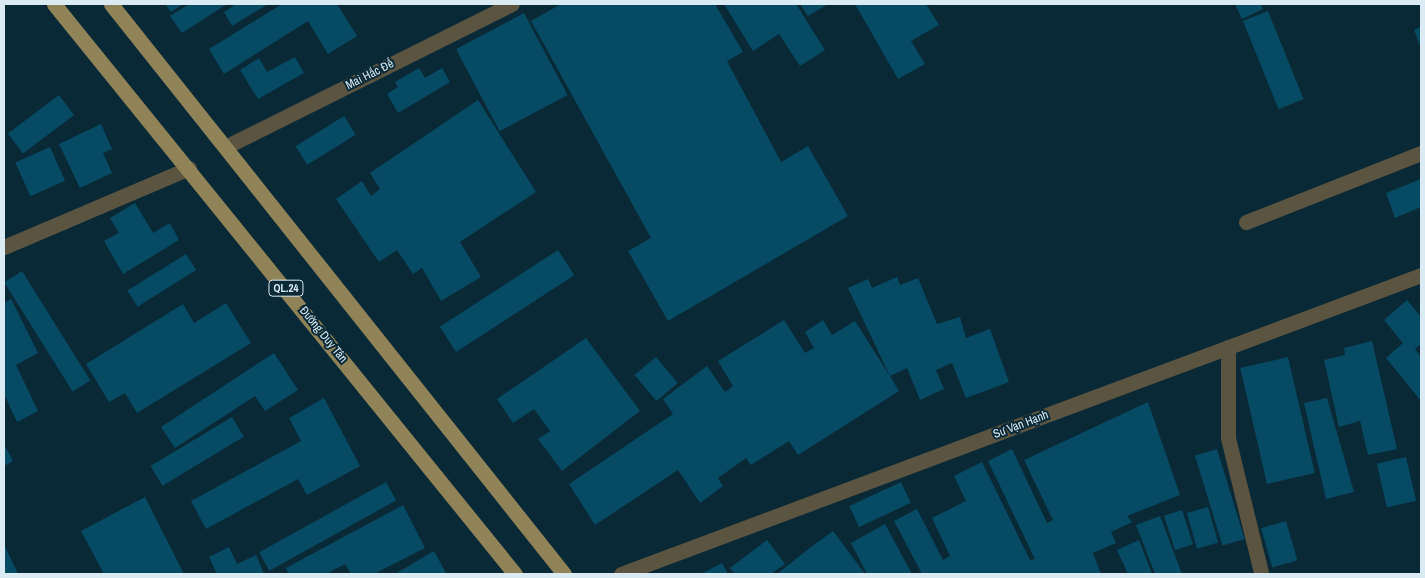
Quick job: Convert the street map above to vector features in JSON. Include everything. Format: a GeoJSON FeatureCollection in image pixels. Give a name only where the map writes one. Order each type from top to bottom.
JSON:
{"type":"FeatureCollection","features":[{"type":"Feature","properties":{"kind":"main road","name":"Đường Duy Tân"},"geometry":{"type":"LineString","coordinates":[[54,4],[189,168],[515,574]]}},
{"type":"Feature","properties":{"kind":"main road"},"geometry":{"type":"LineString","coordinates":[[111,4],[227,146],[564,574]]}},
{"type":"Feature","properties":{"kind":"street","name":"Mai Hắc Đế"},"geometry":{"type":"LineString","coordinates":[[227,146],[512,4]]}},
{"type":"Feature","properties":{"kind":"street"},"geometry":{"type":"LineString","coordinates":[[1246,222],[1421,153]]}},
{"type":"Feature","properties":{"kind":"street"},"geometry":{"type":"LineString","coordinates":[[4,248],[189,168]]}},
{"type":"Feature","properties":{"kind":"street","name":"Sư Vạn Hạnh"},"geometry":{"type":"LineString","coordinates":[[621,574],[1421,275]]}},
{"type":"Feature","properties":{"kind":"street"},"geometry":{"type":"LineString","coordinates":[[1228,347],[1228,438],[1262,572]]}},
{"type":"Feature","properties":{"kind":"building"},"geometry":{"type":"Polygon","coordinates":[[[165,4],[183,4],[171,12],[165,4]]]}},
{"type":"Feature","properties":{"kind":"building"},"geometry":{"type":"Polygon","coordinates":[[[189,4],[227,4],[182,33],[170,16],[189,4]]]}},
{"type":"Feature","properties":{"kind":"building"},"geometry":{"type":"Polygon","coordinates":[[[236,4],[268,4],[232,26],[224,12],[236,4]]]}},
{"type":"Feature","properties":{"kind":"building"},"geometry":{"type":"Polygon","coordinates":[[[282,4],[337,4],[357,36],[328,54],[308,21],[224,74],[209,49],[282,4]]]}},
{"type":"Feature","properties":{"kind":"building"},"geometry":{"type":"Polygon","coordinates":[[[561,4],[715,4],[743,52],[727,61],[781,162],[808,146],[848,216],[668,321],[628,251],[651,238],[531,21],[561,4]]]}},
{"type":"Feature","properties":{"kind":"building"},"geometry":{"type":"Polygon","coordinates":[[[724,4],[796,4],[825,50],[800,66],[779,34],[753,51],[724,4]]]}},
{"type":"Feature","properties":{"kind":"building"},"geometry":{"type":"Polygon","coordinates":[[[800,4],[828,4],[808,16],[800,4]]]}},
{"type":"Feature","properties":{"kind":"building"},"geometry":{"type":"Polygon","coordinates":[[[855,4],[926,4],[939,25],[911,41],[925,64],[898,79],[855,4]]]}},
{"type":"Feature","properties":{"kind":"building"},"geometry":{"type":"Polygon","coordinates":[[[1235,4],[1261,4],[1263,9],[1242,19],[1235,4]]]}},
{"type":"Feature","properties":{"kind":"building"},"geometry":{"type":"Polygon","coordinates":[[[1268,11],[1304,99],[1279,109],[1243,21],[1268,11]]]}},
{"type":"Feature","properties":{"kind":"building"},"geometry":{"type":"Polygon","coordinates":[[[524,13],[568,95],[500,131],[456,49],[524,13]]]}},
{"type":"Feature","properties":{"kind":"building"},"geometry":{"type":"Polygon","coordinates":[[[1421,27],[1421,48],[1414,30],[1421,27]]]}},
{"type":"Feature","properties":{"kind":"building"},"geometry":{"type":"Polygon","coordinates":[[[295,57],[304,73],[258,99],[240,70],[259,58],[267,72],[295,57]]]}},
{"type":"Feature","properties":{"kind":"building"},"geometry":{"type":"Polygon","coordinates":[[[419,68],[425,78],[442,68],[450,82],[398,113],[387,94],[398,87],[395,82],[419,68]]]}},
{"type":"Feature","properties":{"kind":"building"},"geometry":{"type":"Polygon","coordinates":[[[59,95],[74,115],[23,153],[8,134],[59,95]]]}},
{"type":"Feature","properties":{"kind":"building"},"geometry":{"type":"Polygon","coordinates":[[[478,100],[536,192],[460,242],[481,277],[441,301],[422,268],[413,274],[397,250],[379,262],[336,199],[362,181],[371,196],[380,189],[370,173],[478,100]]]}},
{"type":"Feature","properties":{"kind":"building"},"geometry":{"type":"Polygon","coordinates":[[[344,116],[356,135],[307,165],[296,146],[344,116]]]}},
{"type":"Feature","properties":{"kind":"building"},"geometry":{"type":"Polygon","coordinates":[[[101,124],[112,149],[103,153],[112,173],[80,188],[59,144],[101,124]]]}},
{"type":"Feature","properties":{"kind":"building"},"geometry":{"type":"Polygon","coordinates":[[[50,147],[65,181],[30,196],[15,162],[50,147]]]}},
{"type":"Feature","properties":{"kind":"building"},"geometry":{"type":"Polygon","coordinates":[[[1421,179],[1421,207],[1395,218],[1386,193],[1421,179]]]}},
{"type":"Feature","properties":{"kind":"building"},"geometry":{"type":"Polygon","coordinates":[[[135,203],[153,233],[170,223],[179,240],[123,274],[104,241],[119,233],[110,218],[135,203]]]}},
{"type":"Feature","properties":{"kind":"building"},"geometry":{"type":"Polygon","coordinates":[[[558,250],[574,275],[456,352],[440,327],[558,250]]]}},
{"type":"Feature","properties":{"kind":"building"},"geometry":{"type":"Polygon","coordinates":[[[186,254],[196,270],[138,307],[127,291],[186,254]]]}},
{"type":"Feature","properties":{"kind":"building"},"geometry":{"type":"Polygon","coordinates":[[[22,271],[90,380],[73,392],[4,282],[22,271]]]}},
{"type":"Feature","properties":{"kind":"building"},"geometry":{"type":"Polygon","coordinates":[[[897,277],[900,285],[918,278],[937,324],[960,317],[966,338],[990,329],[1009,382],[966,398],[952,363],[936,370],[944,389],[920,400],[907,368],[890,376],[848,288],[868,279],[872,288],[897,277]]]}},
{"type":"Feature","properties":{"kind":"building"},"geometry":{"type":"Polygon","coordinates":[[[11,299],[38,353],[16,365],[38,411],[17,422],[4,394],[4,303],[11,299]]]}},
{"type":"Feature","properties":{"kind":"building"},"geometry":{"type":"Polygon","coordinates":[[[1407,300],[1421,317],[1421,344],[1415,349],[1421,357],[1421,401],[1386,358],[1403,343],[1384,320],[1407,300]]]}},
{"type":"Feature","properties":{"kind":"building"},"geometry":{"type":"Polygon","coordinates":[[[226,303],[251,343],[137,413],[125,393],[109,402],[86,364],[183,304],[194,323],[226,303]]]}},
{"type":"Feature","properties":{"kind":"building"},"geometry":{"type":"Polygon","coordinates":[[[784,320],[805,353],[814,348],[805,332],[823,320],[832,335],[855,321],[899,391],[798,455],[789,441],[751,465],[746,458],[718,478],[723,486],[700,503],[678,470],[595,525],[569,484],[673,414],[663,399],[707,366],[725,392],[733,386],[718,361],[784,320]]]}},
{"type":"Feature","properties":{"kind":"building"},"geometry":{"type":"Polygon","coordinates":[[[586,338],[640,411],[562,471],[538,439],[550,431],[534,409],[513,423],[497,399],[586,338]]]}},
{"type":"Feature","properties":{"kind":"building"},"geometry":{"type":"Polygon","coordinates":[[[1372,341],[1397,449],[1368,455],[1360,421],[1339,427],[1324,360],[1345,355],[1344,348],[1372,341]]]}},
{"type":"Feature","properties":{"kind":"building"},"geometry":{"type":"Polygon","coordinates":[[[274,353],[298,390],[265,411],[255,396],[175,448],[161,427],[274,353]]]}},
{"type":"Feature","properties":{"kind":"building"},"geometry":{"type":"Polygon","coordinates":[[[656,357],[678,383],[656,401],[635,375],[656,357]]]}},
{"type":"Feature","properties":{"kind":"building"},"geometry":{"type":"Polygon","coordinates":[[[1288,357],[1315,473],[1267,484],[1240,368],[1288,357]]]}},
{"type":"Feature","properties":{"kind":"building"},"geometry":{"type":"Polygon","coordinates":[[[324,398],[360,466],[307,495],[298,479],[206,529],[191,501],[301,441],[289,418],[324,398]]]}},
{"type":"Feature","properties":{"kind":"building"},"geometry":{"type":"Polygon","coordinates":[[[1327,398],[1354,492],[1326,499],[1304,403],[1327,398]]]}},
{"type":"Feature","properties":{"kind":"building"},"geometry":{"type":"Polygon","coordinates":[[[1148,402],[1180,495],[1127,516],[1132,522],[1111,532],[1116,543],[1093,553],[1101,574],[922,574],[894,521],[917,509],[943,560],[950,556],[932,518],[966,501],[954,476],[982,462],[1030,560],[1035,559],[988,461],[1012,449],[1047,523],[1053,520],[1024,460],[1148,402]]]}},
{"type":"Feature","properties":{"kind":"building"},"geometry":{"type":"Polygon","coordinates":[[[232,417],[244,437],[162,486],[151,466],[232,417]]]}},
{"type":"Feature","properties":{"kind":"building"},"geometry":{"type":"Polygon","coordinates":[[[4,444],[13,461],[4,466],[4,444]]]}},
{"type":"Feature","properties":{"kind":"building"},"geometry":{"type":"Polygon","coordinates":[[[1217,449],[1244,539],[1222,546],[1195,456],[1217,449]]]}},
{"type":"Feature","properties":{"kind":"building"},"geometry":{"type":"Polygon","coordinates":[[[1406,457],[1416,501],[1387,508],[1377,464],[1406,457]]]}},
{"type":"Feature","properties":{"kind":"building"},"geometry":{"type":"Polygon","coordinates":[[[386,482],[396,500],[269,571],[259,552],[386,482]]]}},
{"type":"Feature","properties":{"kind":"building"},"geometry":{"type":"Polygon","coordinates":[[[901,482],[911,503],[859,527],[849,506],[901,482]]]}},
{"type":"Feature","properties":{"kind":"building"},"geometry":{"type":"Polygon","coordinates":[[[145,497],[184,574],[104,574],[81,531],[145,497]]]}},
{"type":"Feature","properties":{"kind":"building"},"geometry":{"type":"Polygon","coordinates":[[[403,505],[425,548],[374,574],[351,574],[345,564],[326,574],[289,574],[286,568],[403,505]]]}},
{"type":"Feature","properties":{"kind":"building"},"geometry":{"type":"Polygon","coordinates":[[[1208,507],[1218,543],[1197,549],[1187,513],[1208,507]]]}},
{"type":"Feature","properties":{"kind":"building"},"geometry":{"type":"Polygon","coordinates":[[[1182,510],[1193,544],[1175,550],[1164,516],[1182,510]]]}},
{"type":"Feature","properties":{"kind":"building"},"geometry":{"type":"Polygon","coordinates":[[[1160,516],[1182,574],[1155,574],[1136,525],[1160,516]]]}},
{"type":"Feature","properties":{"kind":"building"},"geometry":{"type":"Polygon","coordinates":[[[1286,521],[1297,560],[1272,568],[1261,528],[1286,521]]]}},
{"type":"Feature","properties":{"kind":"building"},"geometry":{"type":"Polygon","coordinates":[[[885,524],[912,574],[867,574],[851,543],[885,524]]]}},
{"type":"Feature","properties":{"kind":"building"},"geometry":{"type":"Polygon","coordinates":[[[833,531],[865,574],[777,574],[811,547],[833,531]]]}},
{"type":"Feature","properties":{"kind":"building"},"geometry":{"type":"Polygon","coordinates":[[[767,540],[785,564],[771,574],[735,574],[730,568],[767,540]]]}},
{"type":"Feature","properties":{"kind":"building"},"geometry":{"type":"Polygon","coordinates":[[[1139,540],[1152,574],[1128,574],[1117,550],[1139,540]]]}},
{"type":"Feature","properties":{"kind":"building"},"geometry":{"type":"Polygon","coordinates":[[[4,544],[18,574],[4,574],[4,544]]]}},
{"type":"Feature","properties":{"kind":"building"},"geometry":{"type":"Polygon","coordinates":[[[229,547],[237,564],[256,555],[264,574],[217,574],[209,557],[229,547]]]}},
{"type":"Feature","properties":{"kind":"building"},"geometry":{"type":"Polygon","coordinates":[[[434,551],[446,573],[395,574],[434,551]]]}},
{"type":"Feature","properties":{"kind":"building"},"geometry":{"type":"Polygon","coordinates":[[[722,563],[728,574],[701,574],[722,563]]]}}]}
